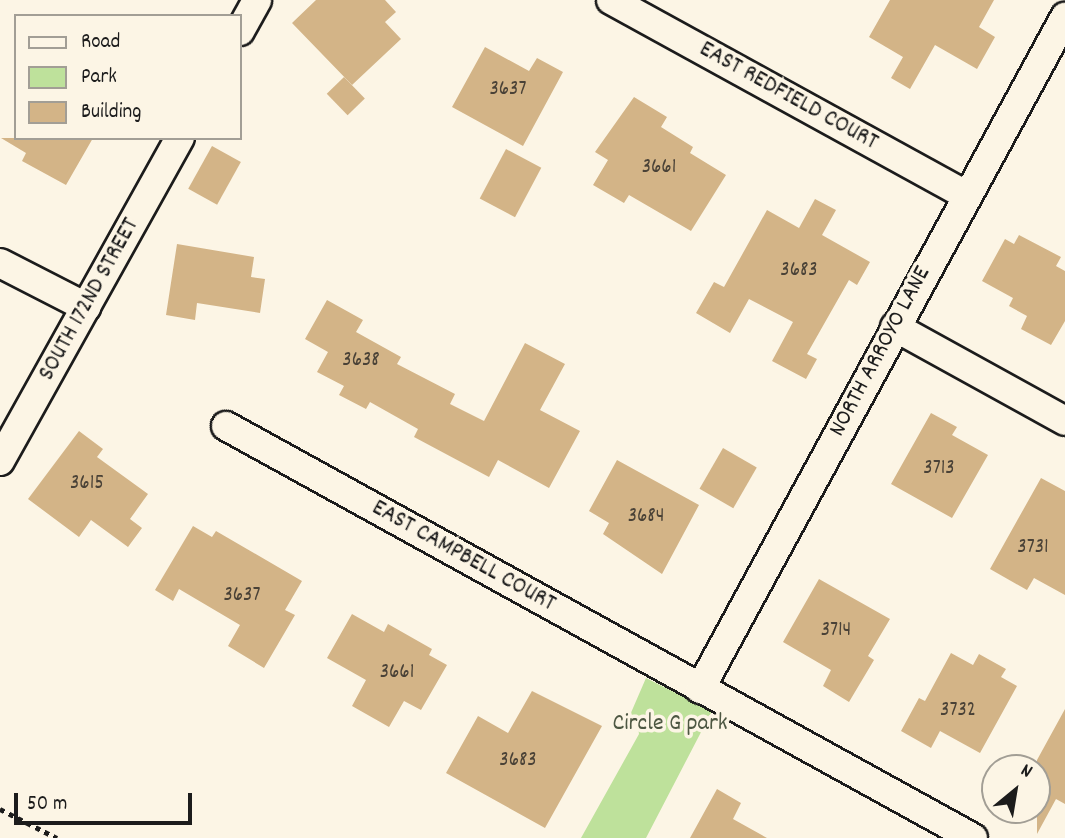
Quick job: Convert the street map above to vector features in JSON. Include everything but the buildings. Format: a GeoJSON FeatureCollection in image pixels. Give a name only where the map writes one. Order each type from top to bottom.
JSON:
{"type":"FeatureCollection","features":[{"type":"Feature","properties":{"kind":"street"},"geometry":{"type":"LineString","coordinates":[[242,27],[257,0]]}},
{"type":"Feature","properties":{"kind":"street","name":"EAST REDFIELD COURT"},"geometry":{"type":"LineString","coordinates":[[611,0],[966,195]]}},
{"type":"Feature","properties":{"kind":"street","name":"NORTH ARROYO LANE"},"geometry":{"type":"LineString","coordinates":[[700,689],[1065,16]]}},
{"type":"Feature","properties":{"kind":"street","name":"SOUTH 172ND STREET"},"geometry":{"type":"LineString","coordinates":[[0,461],[179,140]]}},
{"type":"Feature","properties":{"kind":"street"},"geometry":{"type":"LineString","coordinates":[[0,263],[86,307]]}},
{"type":"Feature","properties":{"kind":"street"},"geometry":{"type":"LineString","coordinates":[[895,327],[1065,421]]}},
{"type":"Feature","properties":{"kind":"street","name":"EAST CAMPBELL COURT"},"geometry":{"type":"LineString","coordinates":[[226,426],[973,838]]}},
{"type":"Feature","properties":{"kind":"path"},"geometry":{"type":"LineString","coordinates":[[0,809],[57,838]]}},
{"type":"Feature","properties":{"kind":"green space","name":"Circle G park"},"geometry":{"type":"Polygon","coordinates":[[[646,678],[712,711],[646,838],[581,838],[639,734],[637,720],[630,715],[646,678]]]}}]}
